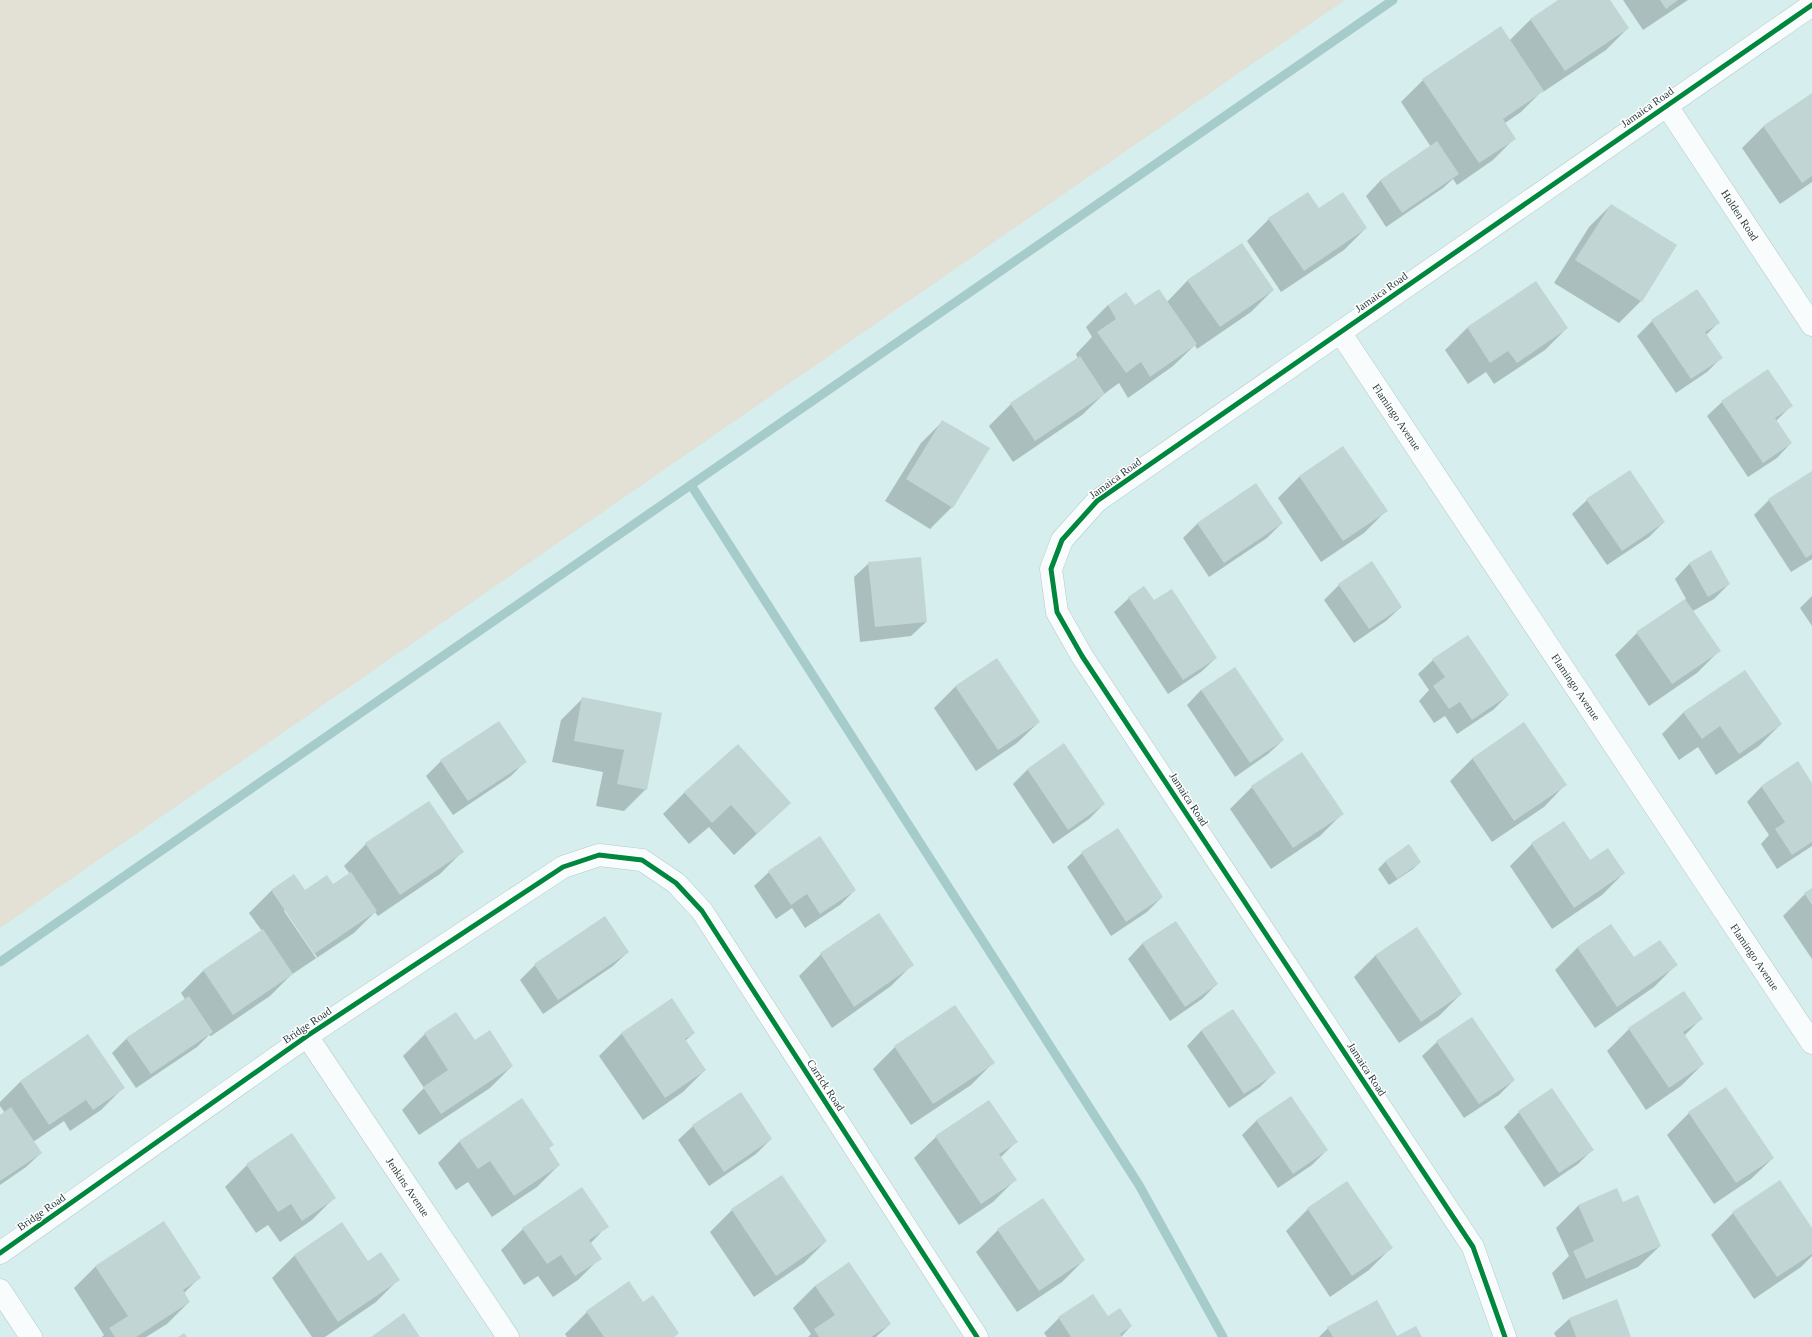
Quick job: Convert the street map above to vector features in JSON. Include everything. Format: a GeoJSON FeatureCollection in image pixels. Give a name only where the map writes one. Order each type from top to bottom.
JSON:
{"type":"FeatureCollection","features":[{"type":"Feature","properties":{"kind":"street","name":"Jamaica Road"},"geometry":{"type":"LineString","coordinates":[[1505,1337],[1473,1246],[1082,656],[1057,612],[1051,569],[1062,540],[1097,501],[1812,5]]}},
{"type":"Feature","properties":{"kind":"street","name":"Holden Road"},"geometry":{"type":"LineString","coordinates":[[1667,106],[1812,325]]}},
{"type":"Feature","properties":{"kind":"street","name":"Flamingo Avenue"},"geometry":{"type":"LineString","coordinates":[[1340,332],[1812,1043]]}},
{"type":"Feature","properties":{"kind":"street","name":"Bridge Road"},"geometry":{"type":"LineString","coordinates":[[0,1253],[307,1036],[562,867],[599,855],[642,860]]}},
{"type":"Feature","properties":{"kind":"street","name":"Carrick Road"},"geometry":{"type":"LineString","coordinates":[[642,860],[676,883],[702,911],[977,1337]]}},
{"type":"Feature","properties":{"kind":"street","name":"Jenkins Avenue"},"geometry":{"type":"LineString","coordinates":[[307,1036],[508,1337]]}},
{"type":"Feature","properties":{"kind":"street"},"geometry":{"type":"LineString","coordinates":[[0,1290],[31,1337]]}},
{"type":"Feature","properties":{"kind":"shaded area"},"geometry":{"type":"Polygon","coordinates":[[[0,0],[1345,0],[0,928],[0,0]]]}},
{"type":"Feature","properties":{"kind":"building"},"geometry":{"type":"Polygon","coordinates":[[[1558,0],[1610,0],[1629,28],[1565,71],[1530,19],[1558,0]]]}},
{"type":"Feature","properties":{"kind":"building"},"geometry":{"type":"Polygon","coordinates":[[[1660,0],[1678,0],[1666,9],[1660,0]]]}},
{"type":"Feature","properties":{"kind":"building"},"geometry":{"type":"Polygon","coordinates":[[[1501,26],[1544,91],[1503,119],[1516,139],[1479,163],[1422,79],[1501,26]]]}},
{"type":"Feature","properties":{"kind":"building"},"geometry":{"type":"Polygon","coordinates":[[[1812,93],[1812,176],[1802,183],[1763,126],[1812,93]]]}},
{"type":"Feature","properties":{"kind":"building"},"geometry":{"type":"Polygon","coordinates":[[[1437,141],[1459,174],[1402,213],[1380,180],[1437,141]]]}},
{"type":"Feature","properties":{"kind":"building"},"geometry":{"type":"Polygon","coordinates":[[[1308,192],[1319,208],[1343,192],[1367,228],[1304,271],[1268,218],[1308,192]]]}},
{"type":"Feature","properties":{"kind":"building"},"geometry":{"type":"Polygon","coordinates":[[[1611,204],[1677,245],[1642,302],[1575,260],[1611,204]]]}},
{"type":"Feature","properties":{"kind":"building"},"geometry":{"type":"Polygon","coordinates":[[[1242,243],[1274,290],[1220,327],[1187,280],[1242,243]]]}},
{"type":"Feature","properties":{"kind":"building"},"geometry":{"type":"Polygon","coordinates":[[[1536,281],[1568,328],[1517,363],[1508,351],[1490,363],[1467,327],[1536,281]]]}},
{"type":"Feature","properties":{"kind":"building"},"geometry":{"type":"Polygon","coordinates":[[[1159,289],[1197,344],[1150,377],[1141,362],[1126,373],[1097,332],[1116,319],[1108,305],[1126,292],[1135,305],[1159,289]]]}},
{"type":"Feature","properties":{"kind":"building"},"geometry":{"type":"Polygon","coordinates":[[[1697,289],[1720,323],[1705,332],[1723,358],[1691,379],[1651,320],[1697,289]]]}},
{"type":"Feature","properties":{"kind":"building"},"geometry":{"type":"Polygon","coordinates":[[[1080,356],[1105,394],[1035,441],[1010,403],[1080,356]]]}},
{"type":"Feature","properties":{"kind":"building"},"geometry":{"type":"Polygon","coordinates":[[[1768,369],[1793,406],[1775,418],[1792,443],[1763,463],[1721,401],[1768,369]]]}},
{"type":"Feature","properties":{"kind":"building"},"geometry":{"type":"Polygon","coordinates":[[[942,420],[990,448],[953,508],[906,479],[942,420]]]}},
{"type":"Feature","properties":{"kind":"building"},"geometry":{"type":"Polygon","coordinates":[[[1343,446],[1388,511],[1343,541],[1299,476],[1343,446]]]}},
{"type":"Feature","properties":{"kind":"building"},"geometry":{"type":"Polygon","coordinates":[[[1630,470],[1665,522],[1622,551],[1586,499],[1630,470]]]}},
{"type":"Feature","properties":{"kind":"building"},"geometry":{"type":"Polygon","coordinates":[[[1812,471],[1812,554],[1806,558],[1768,499],[1812,471]]]}},
{"type":"Feature","properties":{"kind":"building"},"geometry":{"type":"Polygon","coordinates":[[[1256,483],[1283,523],[1224,563],[1197,523],[1256,483]]]}},
{"type":"Feature","properties":{"kind":"building"},"geometry":{"type":"Polygon","coordinates":[[[1711,550],[1730,584],[1708,597],[1689,563],[1711,550]]]}},
{"type":"Feature","properties":{"kind":"building"},"geometry":{"type":"Polygon","coordinates":[[[921,557],[927,622],[875,627],[868,562],[921,557]]]}},
{"type":"Feature","properties":{"kind":"building"},"geometry":{"type":"Polygon","coordinates":[[[1372,561],[1402,607],[1369,629],[1338,584],[1372,561]]]}},
{"type":"Feature","properties":{"kind":"building"},"geometry":{"type":"Polygon","coordinates":[[[1144,586],[1154,600],[1172,589],[1217,658],[1183,680],[1128,597],[1144,586]]]}},
{"type":"Feature","properties":{"kind":"building"},"geometry":{"type":"Polygon","coordinates":[[[1685,599],[1721,651],[1672,684],[1636,632],[1685,599]]]}},
{"type":"Feature","properties":{"kind":"building"},"geometry":{"type":"Polygon","coordinates":[[[1468,635],[1509,695],[1472,720],[1460,702],[1449,709],[1433,686],[1445,677],[1432,659],[1468,635]]]}},
{"type":"Feature","properties":{"kind":"building"},"geometry":{"type":"Polygon","coordinates":[[[997,658],[1040,722],[998,750],[955,686],[997,658]]]}},
{"type":"Feature","properties":{"kind":"building"},"geometry":{"type":"Polygon","coordinates":[[[1235,667],[1284,740],[1250,763],[1201,690],[1235,667]]]}},
{"type":"Feature","properties":{"kind":"building"},"geometry":{"type":"Polygon","coordinates":[[[1745,670],[1782,724],[1739,754],[1720,726],[1702,739],[1683,712],[1745,670]]]}},
{"type":"Feature","properties":{"kind":"building"},"geometry":{"type":"Polygon","coordinates":[[[582,697],[662,713],[647,790],[617,784],[624,750],[574,741],[582,697]]]}},
{"type":"Feature","properties":{"kind":"building"},"geometry":{"type":"Polygon","coordinates":[[[499,721],[527,762],[468,801],[440,760],[499,721]]]}},
{"type":"Feature","properties":{"kind":"building"},"geometry":{"type":"Polygon","coordinates":[[[1524,722],[1567,785],[1514,821],[1472,758],[1524,722]]]}},
{"type":"Feature","properties":{"kind":"building"},"geometry":{"type":"Polygon","coordinates":[[[1064,743],[1105,804],[1068,830],[1027,769],[1064,743]]]}},
{"type":"Feature","properties":{"kind":"building"},"geometry":{"type":"Polygon","coordinates":[[[738,744],[791,803],[757,834],[731,805],[712,823],[684,792],[738,744]]]}},
{"type":"Feature","properties":{"kind":"building"},"geometry":{"type":"Polygon","coordinates":[[[1302,752],[1344,814],[1293,848],[1251,786],[1302,752]]]}},
{"type":"Feature","properties":{"kind":"building"},"geometry":{"type":"Polygon","coordinates":[[[1798,761],[1812,783],[1812,842],[1792,855],[1775,829],[1785,822],[1761,786],[1798,761]]]}},
{"type":"Feature","properties":{"kind":"building"},"geometry":{"type":"Polygon","coordinates":[[[429,801],[464,852],[400,895],[365,843],[429,801]]]}},
{"type":"Feature","properties":{"kind":"building"},"geometry":{"type":"Polygon","coordinates":[[[1564,821],[1590,860],[1608,848],[1625,873],[1574,908],[1531,843],[1564,821]]]}},
{"type":"Feature","properties":{"kind":"building"},"geometry":{"type":"Polygon","coordinates":[[[1118,828],[1163,897],[1126,922],[1081,852],[1118,828]]]}},
{"type":"Feature","properties":{"kind":"building"},"geometry":{"type":"Polygon","coordinates":[[[820,836],[856,890],[820,914],[807,894],[791,905],[768,871],[820,836]]]}},
{"type":"Feature","properties":{"kind":"building"},"geometry":{"type":"Polygon","coordinates":[[[1409,844],[1421,862],[1397,879],[1385,861],[1409,844]]]}},
{"type":"Feature","properties":{"kind":"building"},"geometry":{"type":"Polygon","coordinates":[[[351,872],[377,911],[314,954],[271,890],[294,874],[305,890],[327,875],[333,884],[351,872]]]}},
{"type":"Feature","properties":{"kind":"building"},"geometry":{"type":"Polygon","coordinates":[[[1812,888],[1812,905],[1804,893],[1812,888]]]}},
{"type":"Feature","properties":{"kind":"building"},"geometry":{"type":"Polygon","coordinates":[[[879,913],[914,965],[854,1007],[820,953],[879,913]]]}},
{"type":"Feature","properties":{"kind":"building"},"geometry":{"type":"Polygon","coordinates":[[[605,916],[629,952],[558,1000],[534,964],[605,916]]]}},
{"type":"Feature","properties":{"kind":"building"},"geometry":{"type":"Polygon","coordinates":[[[1176,921],[1218,984],[1185,1007],[1142,943],[1176,921]]]}},
{"type":"Feature","properties":{"kind":"building"},"geometry":{"type":"Polygon","coordinates":[[[1611,924],[1634,957],[1660,940],[1678,965],[1617,1007],[1577,947],[1611,924]]]}},
{"type":"Feature","properties":{"kind":"building"},"geometry":{"type":"Polygon","coordinates":[[[1417,927],[1462,994],[1421,1022],[1375,955],[1417,927]]]}},
{"type":"Feature","properties":{"kind":"building"},"geometry":{"type":"Polygon","coordinates":[[[263,929],[293,974],[233,1015],[203,970],[263,929]]]}},
{"type":"Feature","properties":{"kind":"building"},"geometry":{"type":"Polygon","coordinates":[[[1684,991],[1703,1019],[1683,1032],[1704,1064],[1669,1088],[1628,1028],[1684,991]]]}},
{"type":"Feature","properties":{"kind":"building"},"geometry":{"type":"Polygon","coordinates":[[[189,996],[213,1032],[151,1074],[126,1038],[189,996]]]}},
{"type":"Feature","properties":{"kind":"building"},"geometry":{"type":"Polygon","coordinates":[[[672,998],[695,1033],[685,1039],[706,1070],[665,1098],[621,1033],[672,998]]]}},
{"type":"Feature","properties":{"kind":"building"},"geometry":{"type":"Polygon","coordinates":[[[955,1005],[995,1063],[933,1104],[894,1046],[955,1005]]]}},
{"type":"Feature","properties":{"kind":"building"},"geometry":{"type":"Polygon","coordinates":[[[1233,1009],[1276,1073],[1244,1094],[1201,1030],[1233,1009]]]}},
{"type":"Feature","properties":{"kind":"building"},"geometry":{"type":"Polygon","coordinates":[[[456,1012],[475,1040],[490,1030],[513,1066],[441,1114],[423,1087],[448,1070],[424,1033],[456,1012]]]}},
{"type":"Feature","properties":{"kind":"building"},"geometry":{"type":"Polygon","coordinates":[[[1472,1017],[1515,1080],[1479,1104],[1436,1041],[1472,1017]]]}},
{"type":"Feature","properties":{"kind":"building"},"geometry":{"type":"Polygon","coordinates":[[[88,1034],[125,1088],[93,1110],[86,1100],[49,1125],[20,1081],[88,1034]]]}},
{"type":"Feature","properties":{"kind":"building"},"geometry":{"type":"Polygon","coordinates":[[[1726,1087],[1774,1158],[1736,1183],[1688,1112],[1726,1087]]]}},
{"type":"Feature","properties":{"kind":"building"},"geometry":{"type":"Polygon","coordinates":[[[1552,1088],[1594,1150],[1559,1173],[1518,1111],[1552,1088]]]}},
{"type":"Feature","properties":{"kind":"building"},"geometry":{"type":"Polygon","coordinates":[[[741,1092],[772,1139],[724,1172],[692,1125],[741,1092]]]}},
{"type":"Feature","properties":{"kind":"building"},"geometry":{"type":"Polygon","coordinates":[[[1291,1096],[1328,1150],[1293,1174],[1256,1120],[1291,1096]]]}},
{"type":"Feature","properties":{"kind":"building"},"geometry":{"type":"Polygon","coordinates":[[[522,1098],[554,1145],[549,1148],[560,1165],[514,1196],[490,1161],[478,1169],[459,1141],[522,1098]]]}},
{"type":"Feature","properties":{"kind":"building"},"geometry":{"type":"Polygon","coordinates":[[[989,1100],[1018,1142],[999,1154],[1017,1180],[981,1204],[935,1136],[989,1100]]]}},
{"type":"Feature","properties":{"kind":"building"},"geometry":{"type":"Polygon","coordinates":[[[11,1107],[42,1153],[0,1181],[0,1115],[11,1107]]]}},
{"type":"Feature","properties":{"kind":"building"},"geometry":{"type":"Polygon","coordinates":[[[292,1133],[336,1198],[302,1221],[291,1204],[278,1212],[246,1164],[292,1133]]]}},
{"type":"Feature","properties":{"kind":"building"},"geometry":{"type":"Polygon","coordinates":[[[782,1175],[827,1241],[776,1276],[731,1209],[782,1175]]]}},
{"type":"Feature","properties":{"kind":"building"},"geometry":{"type":"Polygon","coordinates":[[[1780,1180],[1812,1228],[1812,1254],[1777,1277],[1732,1212],[1780,1180]]]}},
{"type":"Feature","properties":{"kind":"building"},"geometry":{"type":"Polygon","coordinates":[[[1347,1181],[1393,1248],[1352,1276],[1307,1208],[1347,1181]]]}},
{"type":"Feature","properties":{"kind":"building"},"geometry":{"type":"Polygon","coordinates":[[[582,1187],[609,1227],[589,1240],[602,1259],[575,1276],[561,1255],[547,1264],[522,1228],[582,1187]]]}},
{"type":"Feature","properties":{"kind":"building"},"geometry":{"type":"Polygon","coordinates":[[[1617,1188],[1623,1202],[1638,1195],[1661,1246],[1586,1279],[1573,1251],[1594,1241],[1578,1205],[1617,1188]]]}},
{"type":"Feature","properties":{"kind":"building"},"geometry":{"type":"Polygon","coordinates":[[[1043,1198],[1085,1260],[1039,1291],[997,1229],[1043,1198]]]}},
{"type":"Feature","properties":{"kind":"building"},"geometry":{"type":"Polygon","coordinates":[[[164,1221],[201,1278],[183,1290],[190,1302],[136,1337],[115,1337],[109,1328],[128,1316],[95,1266],[164,1221]]]}},
{"type":"Feature","properties":{"kind":"building"},"geometry":{"type":"Polygon","coordinates":[[[342,1222],[368,1261],[381,1252],[400,1280],[338,1322],[294,1255],[342,1222]]]}},
{"type":"Feature","properties":{"kind":"building"},"geometry":{"type":"Polygon","coordinates":[[[849,1262],[891,1324],[871,1337],[819,1337],[814,1329],[835,1315],[815,1286],[849,1262]]]}},
{"type":"Feature","properties":{"kind":"building"},"geometry":{"type":"Polygon","coordinates":[[[629,1281],[643,1302],[653,1295],[679,1333],[674,1337],[604,1337],[586,1311],[629,1281]]]}},
{"type":"Feature","properties":{"kind":"building"},"geometry":{"type":"Polygon","coordinates":[[[1093,1294],[1108,1316],[1120,1308],[1132,1326],[1120,1334],[1122,1337],[1071,1337],[1058,1317],[1093,1294]]]}},
{"type":"Feature","properties":{"kind":"building"},"geometry":{"type":"Polygon","coordinates":[[[1617,1299],[1631,1337],[1576,1337],[1569,1318],[1617,1299]]]}},
{"type":"Feature","properties":{"kind":"building"},"geometry":{"type":"Polygon","coordinates":[[[1377,1300],[1397,1336],[1416,1326],[1422,1337],[1333,1337],[1327,1327],[1377,1300]]]}},
{"type":"Feature","properties":{"kind":"building"},"geometry":{"type":"Polygon","coordinates":[[[404,1313],[420,1337],[371,1337],[404,1313]]]}},
{"type":"Feature","properties":{"kind":"building"},"geometry":{"type":"Polygon","coordinates":[[[184,1333],[187,1337],[178,1337],[184,1333]]]}},
{"type":"Feature","properties":{"kind":"waterway"},"geometry":{"type":"LineString","coordinates":[[0,962],[1393,0]]}},
{"type":"Feature","properties":{"kind":"waterway"},"geometry":{"type":"LineString","coordinates":[[691,485],[1139,1185],[1223,1337]]}},
{"type":"Feature","properties":{"kind":"cycle path"},"geometry":{"type":"LineString","coordinates":[[1505,1337],[1473,1247],[1082,656],[1057,612],[1051,569],[1062,540],[1097,501],[1812,5]]}},
{"type":"Feature","properties":{"kind":"cycle path"},"geometry":{"type":"LineString","coordinates":[[0,1253],[307,1036],[563,867],[599,855],[642,860],[676,883],[702,911],[977,1337]]}}]}
